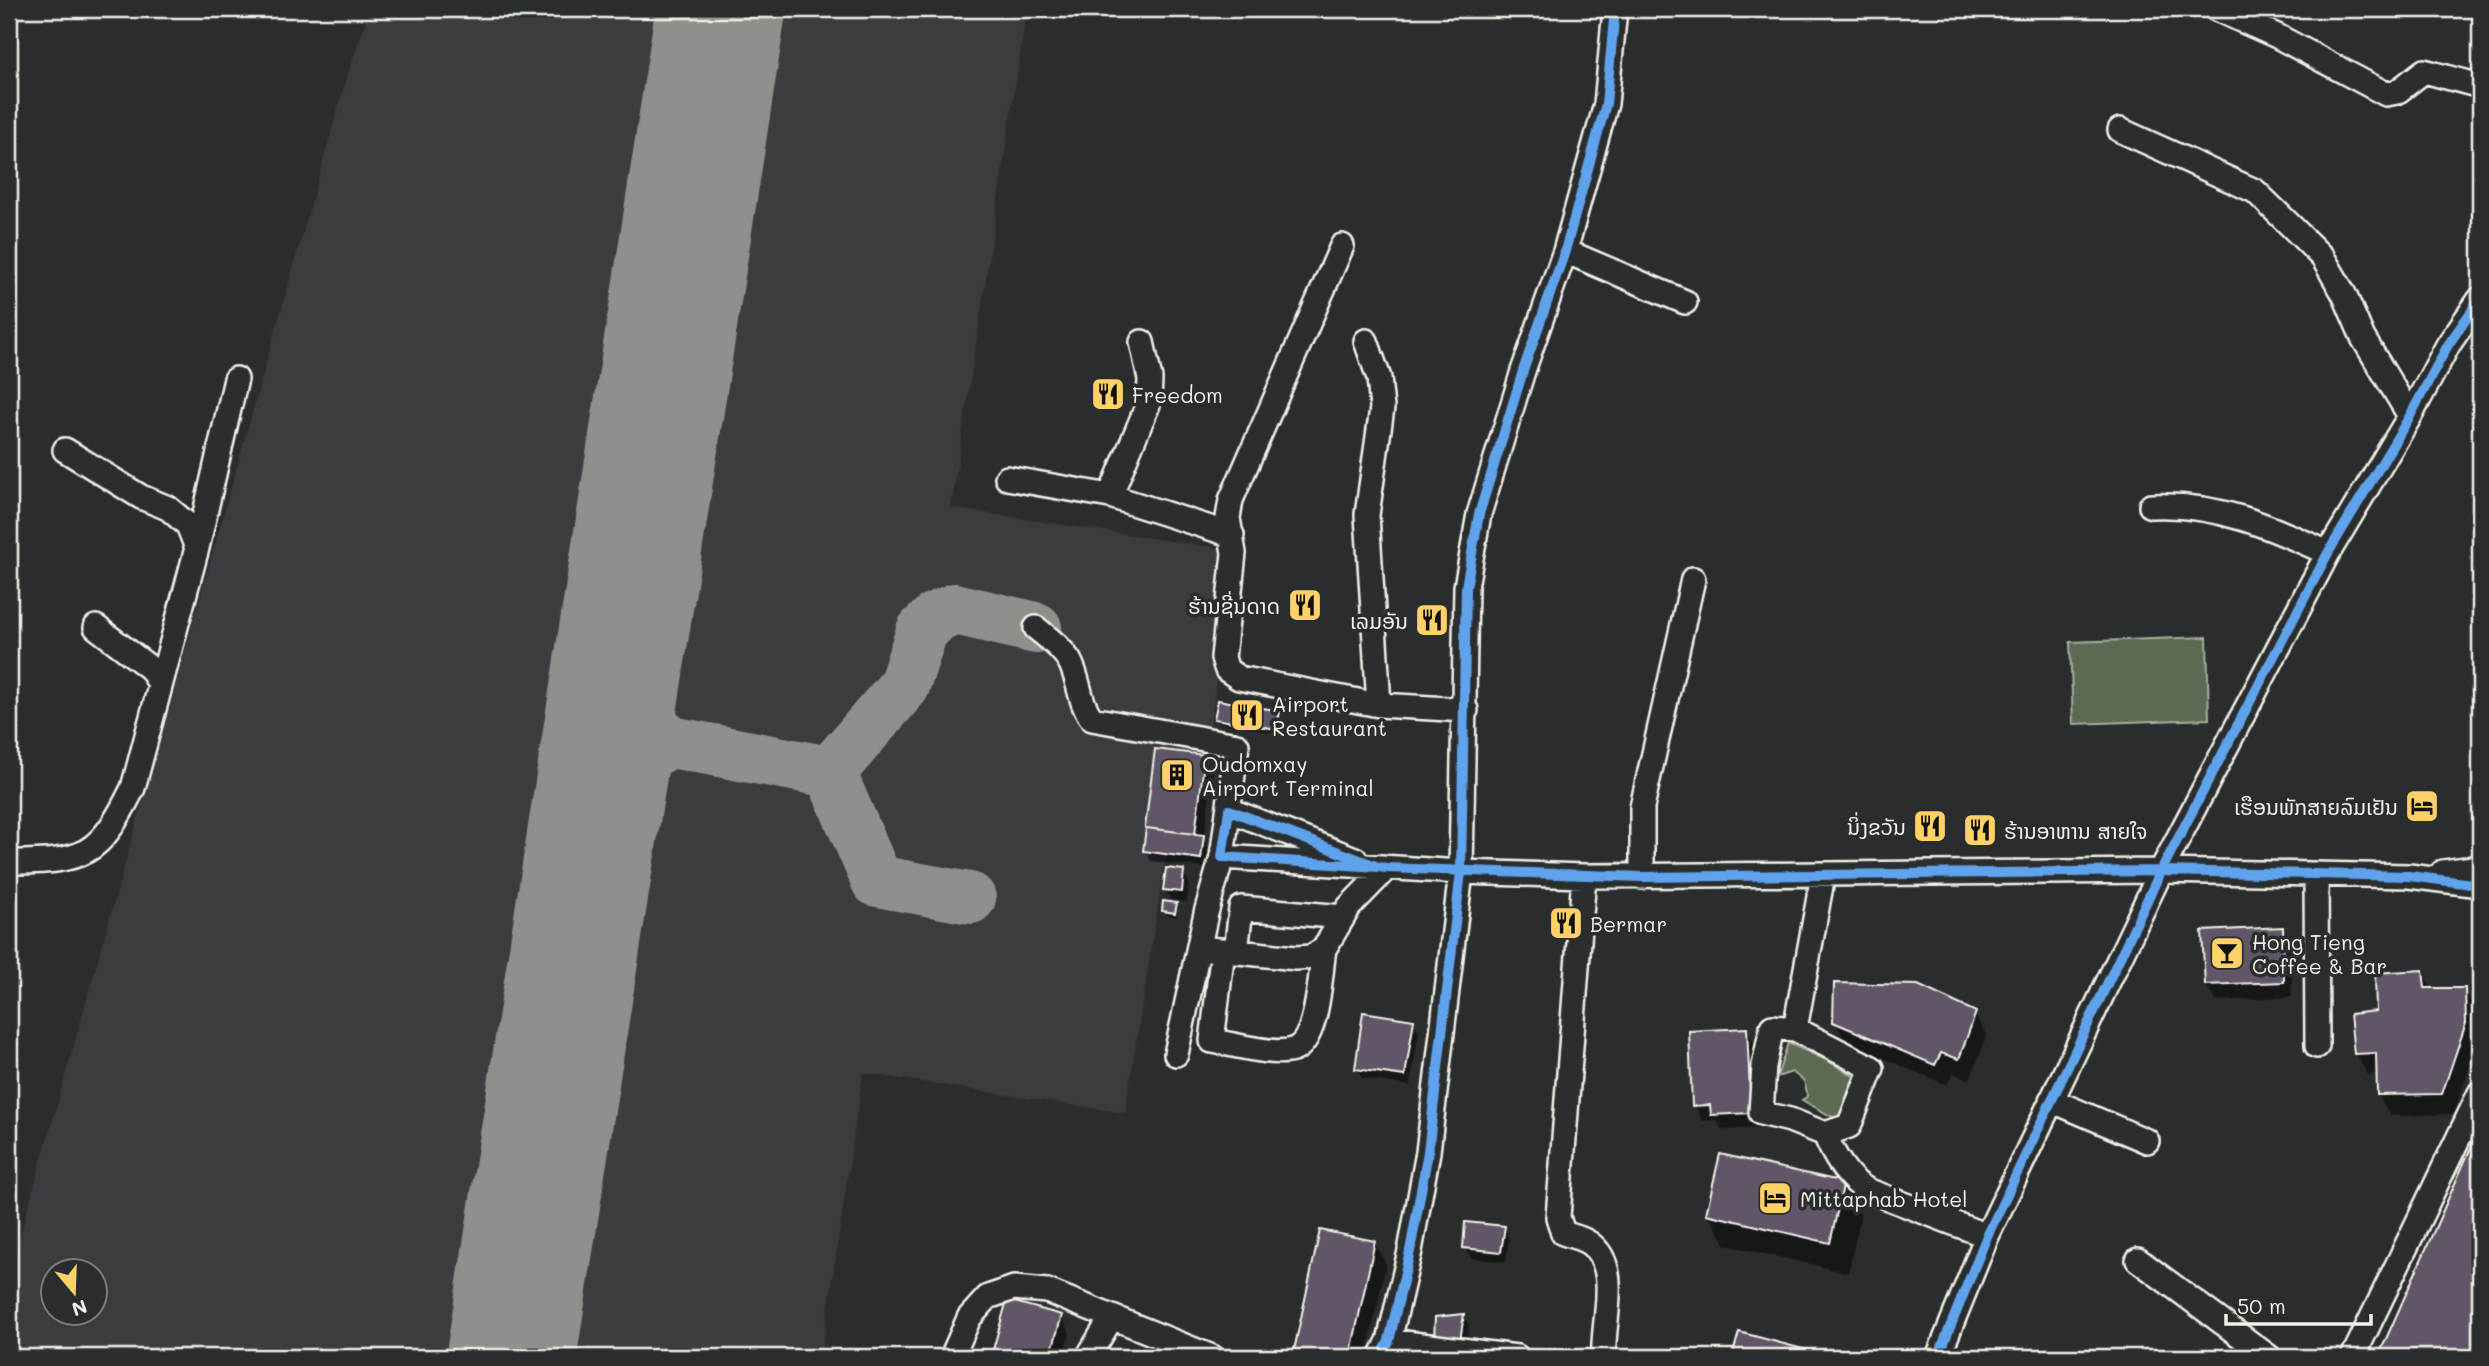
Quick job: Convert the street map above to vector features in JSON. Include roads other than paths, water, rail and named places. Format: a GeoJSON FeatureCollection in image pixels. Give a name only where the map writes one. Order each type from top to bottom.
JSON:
{"type":"FeatureCollection","features":[{"type":"Feature","properties":{"kind":"street"},"geometry":{"type":"LineString","coordinates":[[1517,1357],[1391,1352],[1428,1152],[1461,872],[1466,710],[1466,587],[1479,514],[1523,371],[1565,251],[1606,104],[1615,9]]}},
{"type":"Feature","properties":{"kind":"street"},"geometry":{"type":"LineString","coordinates":[[2216,9],[2277,36],[2386,94],[2397,92],[2424,71],[2480,86]]}},
{"type":"Feature","properties":{"kind":"street"},"geometry":{"type":"LineString","coordinates":[[2120,130],[2255,191],[2264,199],[2323,258],[2344,294],[2363,338],[2410,416]]}},
{"type":"Feature","properties":{"kind":"street"},"geometry":{"type":"LineString","coordinates":[[1342,246],[1231,500],[1228,518],[1233,565],[1223,658],[1227,670],[1238,678],[1379,705],[1466,710]]}},
{"type":"Feature","properties":{"kind":"street"},"geometry":{"type":"LineString","coordinates":[[1565,251],[1685,302]]}},
{"type":"Feature","properties":{"kind":"street"},"geometry":{"type":"LineString","coordinates":[[1938,1357],[1987,1236],[2161,871],[2328,553],[2410,416],[2448,345],[2480,299]]}},
{"type":"Feature","properties":{"kind":"street"},"geometry":{"type":"LineString","coordinates":[[1366,341],[1379,378],[1382,408],[1367,515],[1379,705]]}},
{"type":"Feature","properties":{"kind":"street"},"geometry":{"type":"LineString","coordinates":[[1110,496],[1149,402],[1150,380],[1142,342]]}},
{"type":"Feature","properties":{"kind":"street"},"geometry":{"type":"LineString","coordinates":[[9,862],[61,862],[94,847],[115,825],[133,789],[148,744],[159,682],[197,548],[236,379]]}},
{"type":"Feature","properties":{"kind":"street"},"geometry":{"type":"LineString","coordinates":[[65,450],[141,497],[169,508],[188,525],[197,548]]}},
{"type":"Feature","properties":{"kind":"street"},"geometry":{"type":"LineString","coordinates":[[1007,478],[1110,496],[1232,536]]}},
{"type":"Feature","properties":{"kind":"street"},"geometry":{"type":"LineString","coordinates":[[2151,506],[2181,505],[2255,520],[2328,553]]}},
{"type":"Feature","properties":{"kind":"street"},"geometry":{"type":"LineString","coordinates":[[1642,877],[1642,807],[1693,579]]}},
{"type":"Feature","properties":{"kind":"street"},"geometry":{"type":"LineString","coordinates":[[96,627],[150,668],[159,682]]}},
{"type":"Feature","properties":{"kind":"street"},"geometry":{"type":"LineString","coordinates":[[1036,628],[1059,646],[1070,662],[1081,698],[1092,719],[1237,745],[1222,857],[1176,1054]]}},
{"type":"Feature","properties":{"kind":"street"},"geometry":{"type":"LineString","coordinates":[[1229,810],[1382,867]]}},
{"type":"Feature","properties":{"kind":"street"},"geometry":{"type":"LineString","coordinates":[[1222,857],[1461,872],[1584,876],[2161,871],[2409,876],[2480,885]]}},
{"type":"Feature","properties":{"kind":"street"},"geometry":{"type":"LineString","coordinates":[[1343,917],[1241,908],[1229,951],[1212,1041],[1278,1051],[1293,1050],[1303,1044],[1310,1031],[1324,949],[1343,917],[1382,867]]}},
{"type":"Feature","properties":{"kind":"street"},"geometry":{"type":"LineString","coordinates":[[2409,876],[2480,867]]}},
{"type":"Feature","properties":{"kind":"street"},"geometry":{"type":"LineString","coordinates":[[2316,874],[2317,1046]]}},
{"type":"Feature","properties":{"kind":"street"},"geometry":{"type":"LineString","coordinates":[[1795,1029],[1823,875]]}},
{"type":"Feature","properties":{"kind":"street"},"geometry":{"type":"LineString","coordinates":[[1584,876],[1558,1217],[1563,1233],[1589,1243],[1601,1256],[1608,1277],[1604,1357]]}},
{"type":"Feature","properties":{"kind":"street"},"geometry":{"type":"LineString","coordinates":[[1199,948],[1296,958],[1311,957],[1324,949]]}},
{"type":"Feature","properties":{"kind":"street"},"geometry":{"type":"LineString","coordinates":[[1825,1135],[1849,1126],[1872,1068],[1795,1029],[1772,1027],[1764,1066],[1761,1113],[1790,1120],[1825,1135],[1832,1151],[1860,1186],[1987,1236]]}},
{"type":"Feature","properties":{"kind":"street"},"geometry":{"type":"LineString","coordinates":[[2353,1357],[2480,1091]]}},
{"type":"Feature","properties":{"kind":"street"},"geometry":{"type":"LineString","coordinates":[[2052,1100],[2147,1141]]}},
{"type":"Feature","properties":{"kind":"street"},"geometry":{"type":"LineString","coordinates":[[2138,1260],[2269,1357]]}},
{"type":"Feature","properties":{"kind":"street"},"geometry":{"type":"LineString","coordinates":[[952,1357],[969,1318],[988,1297],[1014,1288],[1047,1291],[1212,1357]]}},
{"type":"Feature","properties":{"kind":"street"},"geometry":{"type":"LineString","coordinates":[[1088,1357],[1112,1317]]}},
{"type":"Feature","properties":{"kind":"place","name":"Freedom"},"geometry":{"type":"Point","coordinates":[1108,394]}},
{"type":"Feature","properties":{"kind":"place","name":"ຮ້ານຊີ່ນດາດ"},"geometry":{"type":"Point","coordinates":[1305,605]}},
{"type":"Feature","properties":{"kind":"place","name":"ເລມອັນ"},"geometry":{"type":"Point","coordinates":[1432,620]}},
{"type":"Feature","properties":{"kind":"place","name":"Airport Restaurant"},"geometry":{"type":"Point","coordinates":[1247,715]}},
{"type":"Feature","properties":{"kind":"place","name":"Oudomxay Airport Terminal"},"geometry":{"type":"Point","coordinates":[1177,775]}},
{"type":"Feature","properties":{"kind":"place","name":"ເຮືອນພັກສາຍລົມເຢັນ"},"geometry":{"type":"Point","coordinates":[2422,806]}},
{"type":"Feature","properties":{"kind":"place","name":"ນິ່ງຂວັນ"},"geometry":{"type":"Point","coordinates":[1930,826]}},
{"type":"Feature","properties":{"kind":"place","name":"ຮ້ານອາຫານ ສາຍໃຈ"},"geometry":{"type":"Point","coordinates":[1980,830]}},
{"type":"Feature","properties":{"kind":"place","name":"Bermar"},"geometry":{"type":"Point","coordinates":[1566,923]}},
{"type":"Feature","properties":{"kind":"place","name":"Hong Tieng Coffee & Bar"},"geometry":{"type":"Point","coordinates":[2227,953]}},
{"type":"Feature","properties":{"kind":"place","name":"Mittaphab Hotel"},"geometry":{"type":"Point","coordinates":[1775,1198]}}]}
